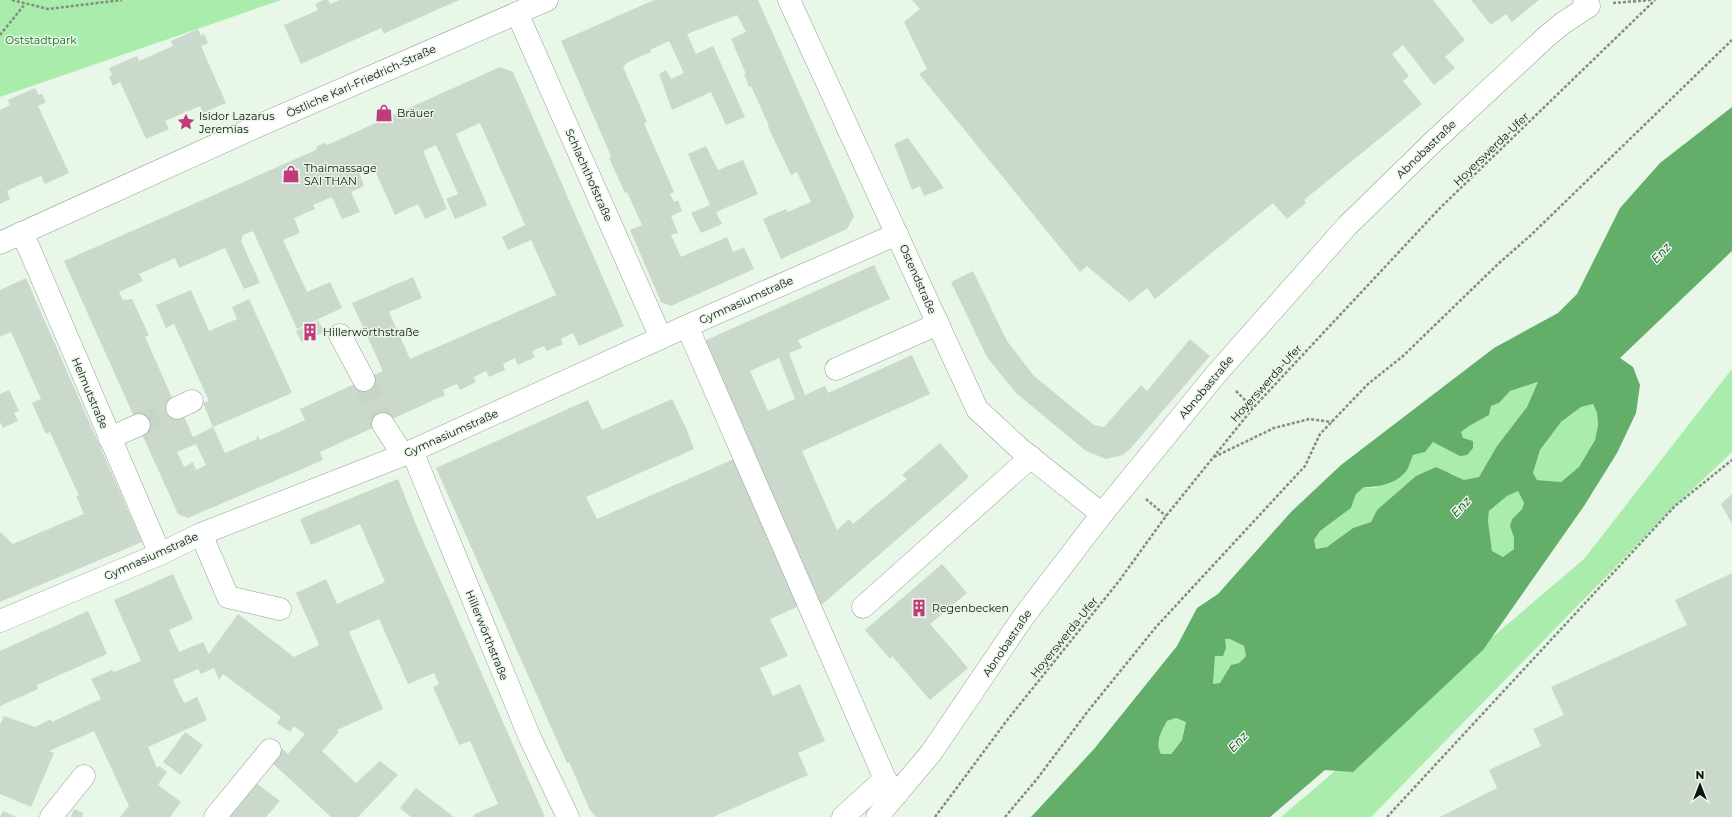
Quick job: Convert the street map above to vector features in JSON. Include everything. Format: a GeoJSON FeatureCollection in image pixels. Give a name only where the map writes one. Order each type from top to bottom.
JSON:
{"type":"FeatureCollection","features":[{"type":"Feature","properties":{"kind":"street","name":"Östliche Karl-Friedrich-Straße"},"geometry":{"type":"LineString","coordinates":[[0,243],[265,123],[547,0]]}},
{"type":"Feature","properties":{"kind":"street","name":"Ostendstraße"},"geometry":{"type":"LineString","coordinates":[[790,0],[977,409],[1019,448],[1102,514]]}},
{"type":"Feature","properties":{"kind":"street","name":"Abnobastraße"},"geometry":{"type":"LineString","coordinates":[[877,817],[891,786],[931,753],[1024,616],[1102,514],[1217,373],[1347,226],[1433,142],[1546,37],[1586,3]]}},
{"type":"Feature","properties":{"kind":"street","name":"Schlachthofstraße"},"geometry":{"type":"LineString","coordinates":[[517,13],[661,338]]}},
{"type":"Feature","properties":{"kind":"street","name":"Helmutstraße"},"geometry":{"type":"LineString","coordinates":[[21,233],[29,248],[109,438],[160,554]]}},
{"type":"Feature","properties":{"kind":"street","name":"Gymnasiumstraße"},"geometry":{"type":"LineString","coordinates":[[0,621],[160,554],[202,534],[407,453],[687,326],[897,234]]}},
{"type":"Feature","properties":{"kind":"street"},"geometry":{"type":"LineString","coordinates":[[836,369],[938,324]]}},
{"type":"Feature","properties":{"kind":"street"},"geometry":{"type":"LineString","coordinates":[[687,326],[891,786],[843,817]]}},
{"type":"Feature","properties":{"kind":"street"},"geometry":{"type":"LineString","coordinates":[[340,335],[364,380]]}},
{"type":"Feature","properties":{"kind":"street","name":"Hillerwörthstraße"},"geometry":{"type":"LineString","coordinates":[[383,424],[407,453],[530,738],[568,817]]}},
{"type":"Feature","properties":{"kind":"street"},"geometry":{"type":"LineString","coordinates":[[109,438],[139,425]]}},
{"type":"Feature","properties":{"kind":"street"},"geometry":{"type":"LineString","coordinates":[[863,607],[1031,457]]}},
{"type":"Feature","properties":{"kind":"street"},"geometry":{"type":"LineString","coordinates":[[202,534],[228,597],[280,609]]}},
{"type":"Feature","properties":{"kind":"street"},"geometry":{"type":"LineString","coordinates":[[215,817],[270,750]]}},
{"type":"Feature","properties":{"kind":"street"},"geometry":{"type":"LineString","coordinates":[[51,817],[84,776]]}},
{"type":"Feature","properties":{"kind":"path"},"geometry":{"type":"LineString","coordinates":[[12,0],[48,9],[122,0]]}},
{"type":"Feature","properties":{"kind":"path"},"geometry":{"type":"LineString","coordinates":[[1586,3],[1654,0]]}},
{"type":"Feature","properties":{"kind":"path","name":"Hoyerswerda-Ufer"},"geometry":{"type":"LineString","coordinates":[[935,817],[1008,719],[1119,581],[1166,516],[1253,408],[1441,207],[1654,0]]}},
{"type":"Feature","properties":{"kind":"path"},"geometry":{"type":"LineString","coordinates":[[0,35],[25,4]]}},
{"type":"Feature","properties":{"kind":"path"},"geometry":{"type":"LineString","coordinates":[[1005,817],[1037,779],[1156,627],[1305,466],[1320,434],[1368,384],[1403,356],[1443,319],[1498,264],[1531,235],[1732,40]]}},
{"type":"Feature","properties":{"kind":"path"},"geometry":{"type":"LineString","coordinates":[[1212,458],[1274,428],[1309,419],[1332,422]]}},
{"type":"Feature","properties":{"kind":"path"},"geometry":{"type":"LineString","coordinates":[[1387,817],[1675,506],[1732,460]]}},
{"type":"Feature","properties":{"kind":"green space","name":"Oststadtpark"},"geometry":{"type":"Polygon","coordinates":[[[0,0],[281,0],[0,97],[0,0]]]}},
{"type":"Feature","properties":{"kind":"green space"},"geometry":{"type":"Polygon","coordinates":[[[1732,369],[1732,452],[1675,506],[1371,817],[1281,817],[1584,559],[1732,369]]]}},
{"type":"Feature","properties":{"kind":"green space"},"geometry":{"type":"Polygon","coordinates":[[[1539,382],[1527,407],[1497,446],[1479,477],[1464,480],[1451,473],[1377,510],[1371,522],[1353,528],[1327,547],[1316,549],[1314,540],[1320,531],[1351,508],[1356,494],[1364,487],[1375,488],[1407,470],[1413,455],[1425,452],[1433,442],[1440,445],[1463,438],[1461,432],[1468,426],[1489,415],[1491,406],[1499,403],[1510,391],[1539,382]]]}},
{"type":"Feature","properties":{"kind":"green space"},"geometry":{"type":"Polygon","coordinates":[[[1593,404],[1597,413],[1598,425],[1595,440],[1579,467],[1561,482],[1537,480],[1533,473],[1540,450],[1561,422],[1581,407],[1593,404]]]}},
{"type":"Feature","properties":{"kind":"green space"},"geometry":{"type":"Polygon","coordinates":[[[1518,491],[1524,503],[1522,509],[1512,519],[1510,526],[1514,538],[1514,549],[1504,557],[1492,552],[1488,521],[1489,511],[1507,496],[1518,491]]]}},
{"type":"Feature","properties":{"kind":"green space"},"geometry":{"type":"Polygon","coordinates":[[[1225,639],[1230,639],[1244,646],[1246,656],[1239,663],[1231,665],[1220,684],[1213,684],[1215,656],[1225,639]]]}},
{"type":"Feature","properties":{"kind":"green space"},"geometry":{"type":"Polygon","coordinates":[[[1176,718],[1186,722],[1182,740],[1170,754],[1161,754],[1159,750],[1159,741],[1161,733],[1167,721],[1176,718]]]}},
{"type":"Feature","properties":{"kind":"water","name":"Enz"},"geometry":{"type":"Polygon","coordinates":[[[1732,107],[1732,251],[1620,358],[1633,367],[1640,385],[1636,413],[1617,453],[1584,506],[1483,650],[1353,772],[1325,770],[1270,817],[1031,817],[1094,749],[1177,646],[1197,608],[1218,594],[1291,512],[1341,465],[1494,348],[1558,313],[1577,294],[1620,208],[1660,163],[1732,107]],[[1538,382],[1510,391],[1499,403],[1491,406],[1489,415],[1461,432],[1463,438],[1473,441],[1473,448],[1467,455],[1460,456],[1433,442],[1425,452],[1413,455],[1407,470],[1403,475],[1387,484],[1375,487],[1364,487],[1356,494],[1351,508],[1320,531],[1314,540],[1316,549],[1327,547],[1353,528],[1371,522],[1377,510],[1416,476],[1436,467],[1464,480],[1479,477],[1497,446],[1527,407],[1538,382]],[[1593,404],[1581,407],[1561,422],[1540,450],[1533,473],[1537,480],[1561,482],[1579,467],[1595,440],[1598,425],[1597,413],[1593,404]],[[1518,491],[1507,496],[1489,511],[1488,521],[1492,551],[1503,557],[1514,549],[1514,538],[1510,526],[1512,519],[1522,509],[1524,503],[1518,491]],[[1225,639],[1226,648],[1223,656],[1215,656],[1213,684],[1220,683],[1231,665],[1239,663],[1246,656],[1244,646],[1230,639],[1225,639]],[[1176,718],[1167,721],[1161,733],[1159,750],[1161,754],[1171,754],[1182,740],[1186,722],[1176,718]]]}},
{"type":"Feature","properties":{"kind":"building"},"geometry":{"type":"Polygon","coordinates":[[[323,0],[328,0],[330,4],[340,0],[459,0],[384,34],[381,28],[301,64],[284,25],[318,10],[315,4],[323,0]]]}},
{"type":"Feature","properties":{"kind":"building"},"geometry":{"type":"Polygon","coordinates":[[[654,0],[758,0],[854,216],[847,229],[781,259],[763,219],[786,209],[788,212],[811,202],[797,172],[791,175],[768,127],[769,126],[751,86],[749,87],[744,74],[746,74],[731,39],[746,32],[737,15],[687,34],[696,54],[713,46],[745,117],[726,125],[711,92],[672,110],[659,74],[666,70],[671,79],[684,73],[669,41],[650,50],[651,52],[628,62],[623,67],[647,122],[644,123],[674,192],[670,194],[674,202],[678,200],[682,211],[671,216],[678,233],[671,235],[681,257],[727,237],[733,252],[744,247],[754,269],[671,306],[661,302],[630,230],[642,225],[609,158],[611,156],[561,41],[654,0]]]}},
{"type":"Feature","properties":{"kind":"building"},"geometry":{"type":"Polygon","coordinates":[[[912,0],[1433,0],[1465,40],[1445,57],[1455,68],[1434,85],[1403,45],[1392,54],[1409,76],[1403,81],[1422,104],[1304,200],[1306,203],[1287,219],[1273,203],[1155,299],[1147,288],[1130,302],[1087,266],[1080,272],[919,74],[927,69],[904,22],[920,9],[912,0]]]}},
{"type":"Feature","properties":{"kind":"building"},"geometry":{"type":"Polygon","coordinates":[[[1471,0],[1539,0],[1512,22],[1506,14],[1491,25],[1471,0]]]}},
{"type":"Feature","properties":{"kind":"building"},"geometry":{"type":"Polygon","coordinates":[[[198,29],[201,36],[204,34],[208,43],[201,46],[226,103],[203,113],[200,106],[165,121],[169,129],[146,139],[120,82],[113,86],[109,77],[112,75],[109,68],[137,56],[139,61],[173,46],[171,41],[198,29]]]}},
{"type":"Feature","properties":{"kind":"building"},"geometry":{"type":"Polygon","coordinates":[[[500,67],[513,72],[624,326],[579,346],[573,333],[561,339],[563,344],[547,351],[544,346],[532,351],[535,357],[518,365],[515,358],[503,364],[505,370],[489,377],[486,371],[474,377],[476,382],[460,390],[457,384],[443,390],[445,395],[320,452],[323,460],[188,518],[178,514],[64,261],[316,150],[317,146],[324,143],[327,145],[500,67]],[[480,123],[456,134],[487,205],[455,219],[446,199],[458,194],[436,145],[423,151],[447,209],[425,219],[418,204],[395,215],[372,164],[358,169],[364,186],[351,192],[360,212],[342,219],[332,197],[313,205],[315,209],[294,218],[300,233],[283,240],[307,292],[330,282],[342,308],[297,329],[253,231],[243,235],[241,241],[260,283],[244,289],[225,248],[179,268],[175,258],[139,274],[143,281],[119,292],[123,300],[132,299],[149,335],[145,337],[179,413],[182,412],[193,437],[213,427],[225,453],[257,439],[256,437],[258,436],[260,440],[305,420],[300,409],[383,371],[352,303],[413,277],[422,298],[389,312],[410,359],[556,295],[531,240],[508,250],[502,237],[525,225],[480,123]],[[196,444],[177,452],[184,467],[193,462],[196,470],[206,465],[196,444]]]}},
{"type":"Feature","properties":{"kind":"building"},"geometry":{"type":"Polygon","coordinates":[[[35,88],[39,95],[42,94],[46,102],[38,106],[69,173],[45,184],[41,176],[19,185],[7,191],[10,199],[0,204],[0,110],[10,105],[8,100],[35,88]]]}},
{"type":"Feature","properties":{"kind":"building"},"geometry":{"type":"Polygon","coordinates":[[[908,138],[944,188],[924,196],[920,186],[912,190],[894,144],[908,138]]]}},
{"type":"Feature","properties":{"kind":"building"},"geometry":{"type":"Polygon","coordinates":[[[706,146],[718,170],[743,160],[758,194],[716,212],[722,224],[701,233],[691,213],[710,205],[688,154],[706,146]]]}},
{"type":"Feature","properties":{"kind":"building"},"geometry":{"type":"Polygon","coordinates":[[[874,265],[890,299],[798,340],[802,348],[789,353],[805,395],[825,386],[828,393],[912,355],[930,394],[802,451],[837,530],[849,519],[853,524],[907,479],[902,475],[940,443],[969,477],[819,607],[702,342],[874,265]],[[779,358],[750,371],[768,411],[795,399],[779,358]]]}},
{"type":"Feature","properties":{"kind":"building"},"geometry":{"type":"Polygon","coordinates":[[[973,271],[1007,341],[1034,376],[1094,425],[1104,427],[1141,385],[1147,391],[1190,339],[1210,356],[1130,449],[1123,455],[1106,459],[1086,451],[1016,393],[987,357],[951,282],[973,271]]]}},
{"type":"Feature","properties":{"kind":"building"},"geometry":{"type":"Polygon","coordinates":[[[26,278],[142,542],[0,602],[0,532],[13,544],[84,514],[76,496],[79,496],[50,432],[46,434],[32,403],[41,399],[11,332],[0,337],[0,290],[26,278]]]}},
{"type":"Feature","properties":{"kind":"building"},"geometry":{"type":"Polygon","coordinates":[[[191,290],[209,331],[237,319],[232,307],[249,299],[292,393],[213,427],[203,403],[209,401],[174,324],[166,328],[156,305],[191,290]]]}},
{"type":"Feature","properties":{"kind":"building","name":"Hillerwörthstraße"},"geometry":{"type":"Polygon","coordinates":[[[318,320],[324,332],[302,343],[296,331],[318,320]]]}},
{"type":"Feature","properties":{"kind":"building"},"geometry":{"type":"Polygon","coordinates":[[[9,390],[19,411],[14,413],[18,421],[3,428],[0,422],[0,394],[9,390]]]}},
{"type":"Feature","properties":{"kind":"building"},"geometry":{"type":"Polygon","coordinates":[[[672,399],[694,449],[586,497],[597,519],[734,459],[799,606],[770,619],[788,656],[760,668],[773,696],[800,684],[825,741],[798,753],[808,775],[713,817],[596,817],[590,810],[569,762],[567,763],[436,468],[588,400],[602,430],[672,399]]]}},
{"type":"Feature","properties":{"kind":"building"},"geometry":{"type":"Polygon","coordinates":[[[398,479],[417,527],[545,817],[473,817],[475,814],[498,804],[470,741],[459,745],[433,687],[439,684],[434,673],[408,684],[379,619],[349,632],[383,709],[337,730],[339,732],[322,751],[356,783],[380,761],[398,775],[358,817],[331,817],[269,760],[280,747],[288,754],[305,734],[294,726],[290,732],[277,723],[281,717],[223,674],[219,680],[214,668],[201,674],[198,669],[173,680],[184,703],[197,697],[207,720],[148,747],[157,768],[159,766],[167,772],[158,785],[181,802],[170,817],[120,817],[129,806],[94,731],[49,751],[54,753],[31,807],[0,794],[0,724],[4,716],[35,727],[51,719],[52,722],[101,699],[91,679],[112,670],[114,672],[141,661],[114,600],[173,574],[193,619],[169,630],[179,652],[203,642],[209,654],[238,614],[294,657],[319,645],[296,593],[326,579],[337,604],[385,582],[360,524],[311,545],[300,519],[398,479]]]}},
{"type":"Feature","properties":{"kind":"building"},"geometry":{"type":"Polygon","coordinates":[[[1732,494],[1732,524],[1721,504],[1732,494]]]}},
{"type":"Feature","properties":{"kind":"building"},"geometry":{"type":"Polygon","coordinates":[[[942,564],[967,593],[930,624],[968,668],[930,700],[892,656],[890,659],[865,630],[942,564]]]}},
{"type":"Feature","properties":{"kind":"building"},"geometry":{"type":"Polygon","coordinates":[[[1732,573],[1732,817],[1440,817],[1497,788],[1489,770],[1541,746],[1533,729],[1564,715],[1551,687],[1687,625],[1675,600],[1732,573]]]}},
{"type":"Feature","properties":{"kind":"building"},"geometry":{"type":"Polygon","coordinates":[[[88,611],[107,654],[37,685],[38,689],[0,706],[0,651],[88,611]]]}},
{"type":"Feature","properties":{"kind":"building"},"geometry":{"type":"Polygon","coordinates":[[[185,732],[203,745],[181,775],[163,762],[185,732]]]}},
{"type":"Feature","properties":{"kind":"building"},"geometry":{"type":"Polygon","coordinates":[[[252,780],[280,801],[266,817],[221,817],[252,780]]]}},
{"type":"Feature","properties":{"kind":"building"},"geometry":{"type":"Polygon","coordinates":[[[416,788],[454,817],[411,817],[400,808],[416,788]]]}},
{"type":"Feature","properties":{"kind":"building"},"geometry":{"type":"Polygon","coordinates":[[[74,809],[83,813],[82,817],[71,817],[74,809]]]}},
{"type":"Feature","properties":{"kind":"building"},"geometry":{"type":"Polygon","coordinates":[[[3,811],[16,817],[0,817],[3,811]]]}},
{"type":"Feature","properties":{"kind":"tunnel"},"geometry":{"type":"LineString","coordinates":[[364,380],[383,424]]}},
{"type":"Feature","properties":{"kind":"tunnel"},"geometry":{"type":"LineString","coordinates":[[139,425],[177,408]]}},
{"type":"Feature","properties":{"kind":"place","name":"Bräuer"},"geometry":{"type":"Point","coordinates":[384,113]}},
{"type":"Feature","properties":{"kind":"place","name":"Isidor Lazarus Jeremias"},"geometry":{"type":"Point","coordinates":[186,122]}},
{"type":"Feature","properties":{"kind":"place","name":"Thaimassage SAI THAN"},"geometry":{"type":"Point","coordinates":[291,174]}},
{"type":"Feature","properties":{"kind":"place","name":"Hillerwörthstraße"},"geometry":{"type":"Point","coordinates":[310,332]}},
{"type":"Feature","properties":{"kind":"place","name":"Regenbecken"},"geometry":{"type":"Point","coordinates":[919,608]}}]}
